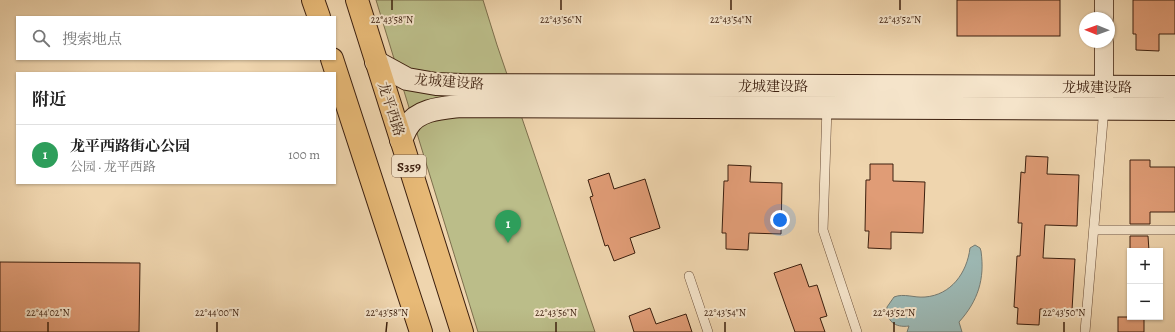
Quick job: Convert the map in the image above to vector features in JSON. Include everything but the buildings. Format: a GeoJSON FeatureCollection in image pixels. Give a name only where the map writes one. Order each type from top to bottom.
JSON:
{"type":"FeatureCollection","features":[{"type":"Feature","properties":{"kind":"main road"},"geometry":{"type":"LineString","coordinates":[[313,0],[319,16]]}},
{"type":"Feature","properties":{"kind":"main road","name":"龙平西路"},"geometry":{"type":"LineString","coordinates":[[357,0],[462,332]]}},
{"type":"Feature","properties":{"kind":"main road","name":"S359"},"geometry":{"type":"LineString","coordinates":[[332,60],[421,332]]}},
{"type":"Feature","properties":{"kind":"street"},"geometry":{"type":"LineString","coordinates":[[1104,0],[1104,12]]}},
{"type":"Feature","properties":{"kind":"street"},"geometry":{"type":"LineString","coordinates":[[1104,48],[1104,108]]}},
{"type":"Feature","properties":{"kind":"street","name":"龙城建设路"},"geometry":{"type":"LineString","coordinates":[[376,62],[407,79],[436,84],[1104,108],[1175,109]]}},
{"type":"Feature","properties":{"kind":"street","name":"龙城建设路"},"geometry":{"type":"LineString","coordinates":[[401,140],[408,125],[420,115],[437,109],[460,106],[827,97],[1104,87],[1175,87]]}},
{"type":"Feature","properties":{"kind":"lane"},"geometry":{"type":"LineString","coordinates":[[827,97],[823,230],[857,332]]}},
{"type":"Feature","properties":{"kind":"lane"},"geometry":{"type":"LineString","coordinates":[[1085,332],[1104,108]]}},
{"type":"Feature","properties":{"kind":"lane"},"geometry":{"type":"LineString","coordinates":[[1094,230],[1175,230]]}},
{"type":"Feature","properties":{"kind":"lane"},"geometry":{"type":"LineString","coordinates":[[689,276],[708,332]]}},
{"type":"Feature","properties":{"kind":"green space"},"geometry":{"type":"Polygon","coordinates":[[[376,0],[483,0],[595,332],[478,332],[376,0]]]}},
{"type":"Feature","properties":{"kind":"water"},"geometry":{"type":"Polygon","coordinates":[[[975,245],[980,248],[981,251],[981,280],[979,289],[971,306],[959,322],[962,332],[907,332],[909,326],[896,325],[890,320],[887,307],[894,297],[902,295],[925,297],[943,292],[950,287],[961,274],[970,248],[975,245]]]}},
{"type":"Feature","properties":{"kind":"place","name":"龙平西路街心公园"},"geometry":{"type":"Point","coordinates":[508,243]}}]}
